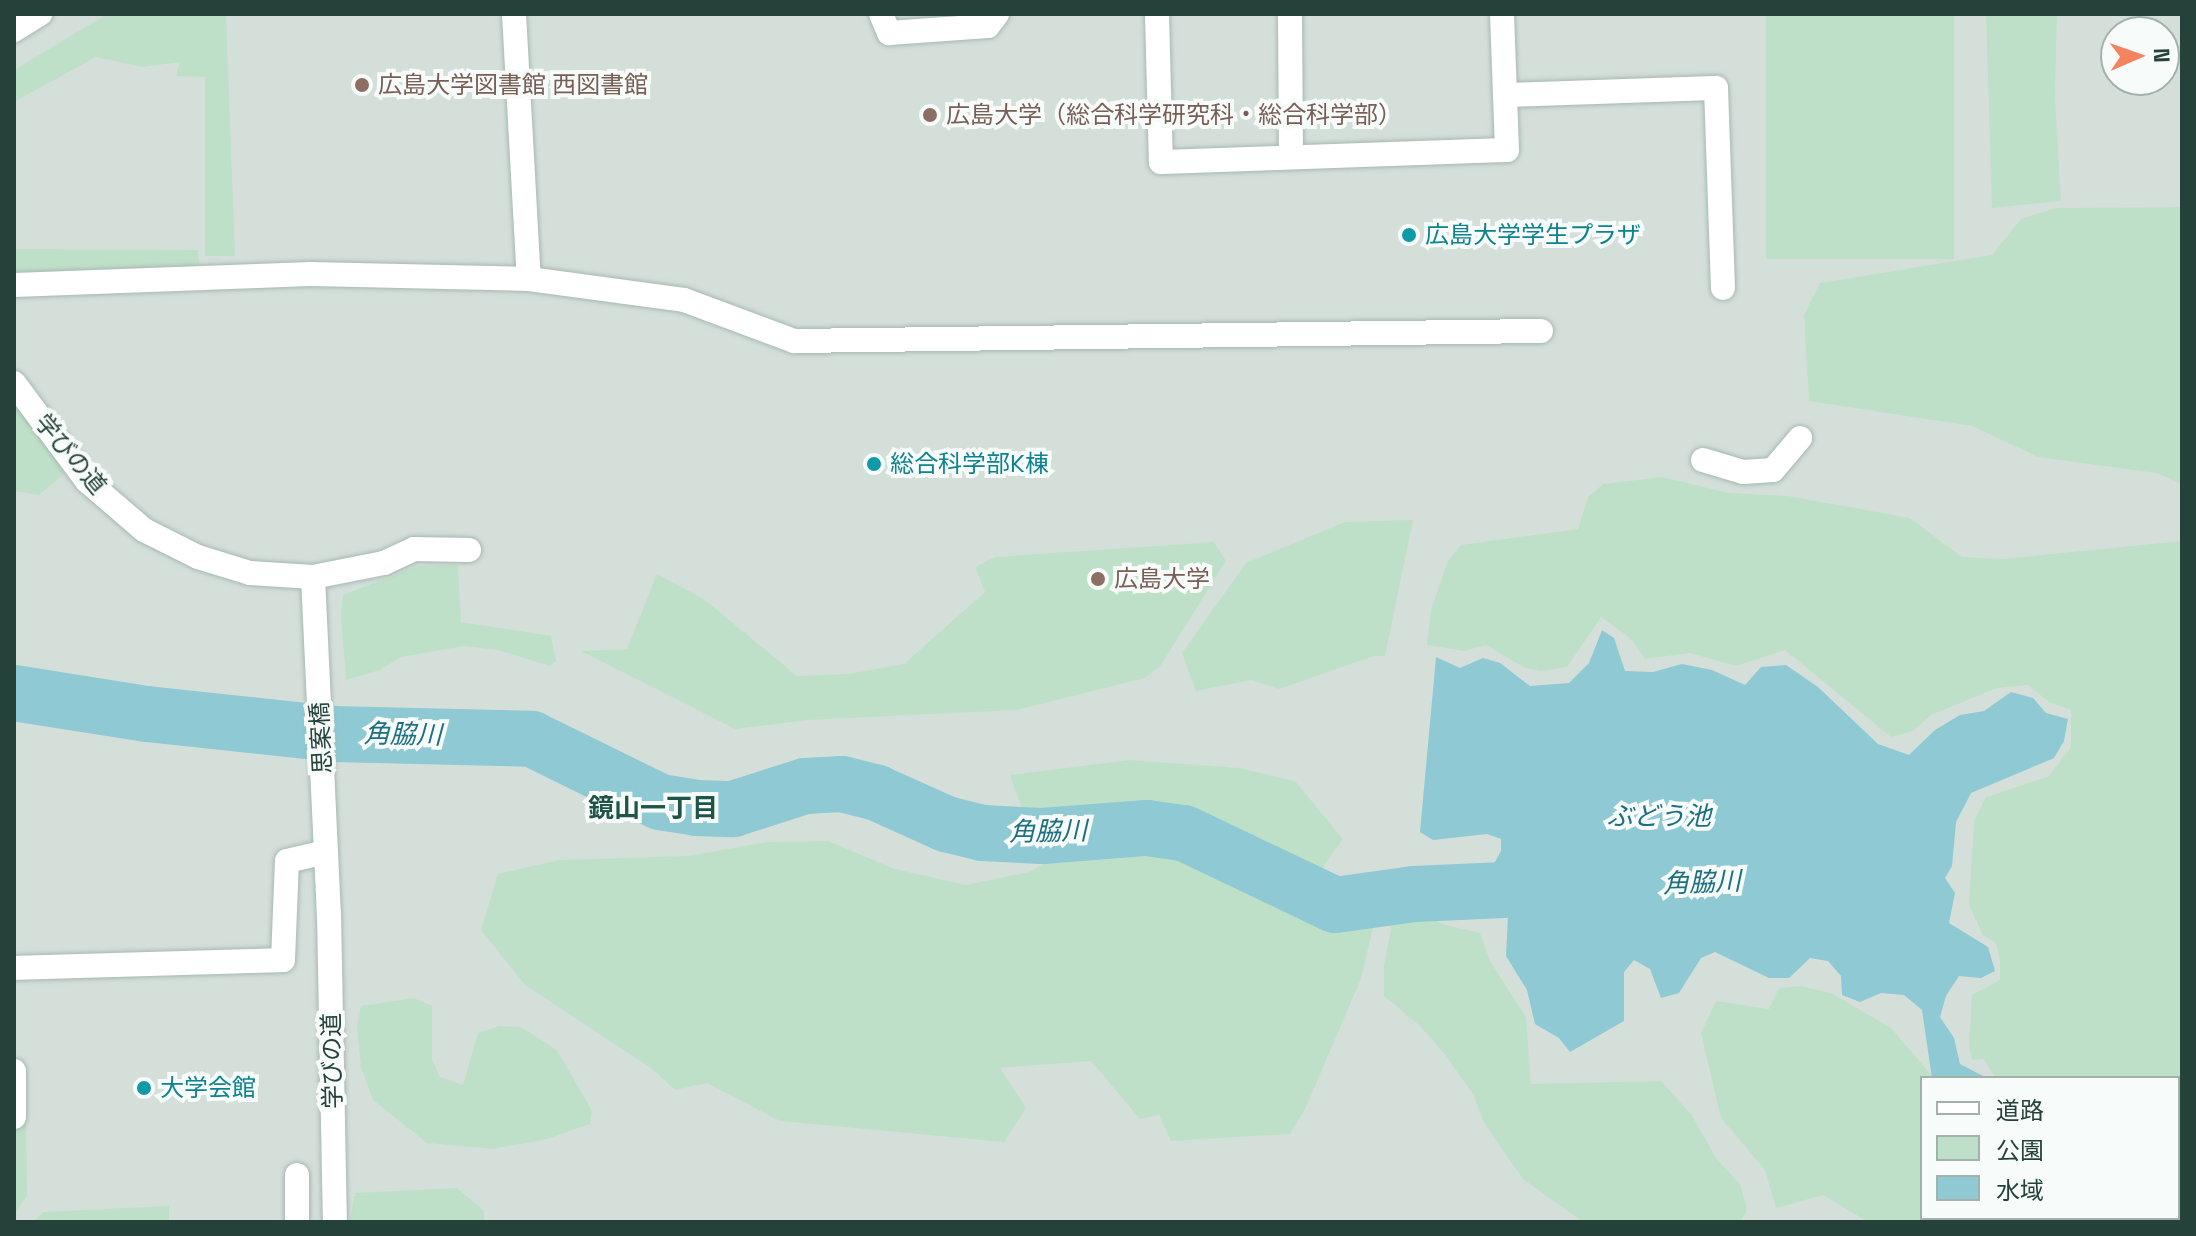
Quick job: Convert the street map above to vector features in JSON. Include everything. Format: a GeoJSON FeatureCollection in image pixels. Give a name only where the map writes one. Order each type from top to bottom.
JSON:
{"type":"FeatureCollection","features":[{"type":"Feature","properties":{"kind":"street"},"geometry":{"type":"LineString","coordinates":[[14,30],[40,14]]}},
{"type":"Feature","properties":{"kind":"street"},"geometry":{"type":"LineString","coordinates":[[514,14],[529,279]]}},
{"type":"Feature","properties":{"kind":"street"},"geometry":{"type":"LineString","coordinates":[[881,14],[889,33],[988,26],[997,14]]}},
{"type":"Feature","properties":{"kind":"street"},"geometry":{"type":"LineString","coordinates":[[1157,14],[1161,162],[1507,150],[1502,14]]}},
{"type":"Feature","properties":{"kind":"street"},"geometry":{"type":"LineString","coordinates":[[1290,14],[1291,156]]}},
{"type":"Feature","properties":{"kind":"street"},"geometry":{"type":"LineString","coordinates":[[1505,95],[1716,88],[1723,288]]}},
{"type":"Feature","properties":{"kind":"street"},"geometry":{"type":"LineString","coordinates":[[14,285],[311,274],[529,279],[684,300],[794,341],[1541,331]]}},
{"type":"Feature","properties":{"kind":"street","name":"学びの道"},"geometry":{"type":"LineString","coordinates":[[14,383],[87,481],[144,530],[198,557],[250,573],[313,577],[384,563],[414,549],[469,550]]}},
{"type":"Feature","properties":{"kind":"street"},"geometry":{"type":"LineString","coordinates":[[1703,460],[1743,472],[1773,470],[1800,438]]}},
{"type":"Feature","properties":{"kind":"street","name":"思案橋"},"geometry":{"type":"LineString","coordinates":[[313,577],[326,852]]}},
{"type":"Feature","properties":{"kind":"street"},"geometry":{"type":"LineString","coordinates":[[14,968],[283,960],[287,861],[326,852]]}},
{"type":"Feature","properties":{"kind":"street","name":"学びの道"},"geometry":{"type":"LineString","coordinates":[[326,852],[335,1222]]}},
{"type":"Feature","properties":{"kind":"street"},"geometry":{"type":"LineString","coordinates":[[14,1071],[14,1117]]}},
{"type":"Feature","properties":{"kind":"street"},"geometry":{"type":"LineString","coordinates":[[297,1175],[297,1222]]}},
{"type":"Feature","properties":{"kind":"shaded area","name":"広島大学"},"geometry":{"type":"Polygon","coordinates":[[[14,14],[2182,14],[2182,1222],[14,1222],[14,14]]]}},
{"type":"Feature","properties":{"kind":"green space"},"geometry":{"type":"Polygon","coordinates":[[[107,14],[226,14],[235,256],[205,256],[205,77],[176,76],[180,62],[142,67],[96,57],[14,102],[14,70],[107,14]]]}},
{"type":"Feature","properties":{"kind":"green space"},"geometry":{"type":"Polygon","coordinates":[[[1766,14],[1954,14],[1954,259],[1766,259],[1766,14]]]}},
{"type":"Feature","properties":{"kind":"green space"},"geometry":{"type":"Polygon","coordinates":[[[1986,14],[2057,14],[2055,95],[2061,201],[1992,208],[1986,14]]]}},
{"type":"Feature","properties":{"kind":"green space"},"geometry":{"type":"Polygon","coordinates":[[[2182,207],[2182,484],[2156,473],[2038,457],[1972,426],[1809,401],[1804,315],[1820,283],[1992,255],[2021,219],[2056,208],[2182,207]]]}},
{"type":"Feature","properties":{"kind":"green space"},"geometry":{"type":"Polygon","coordinates":[[[14,249],[198,250],[199,270],[14,275],[14,249]]]}},
{"type":"Feature","properties":{"kind":"green space"},"geometry":{"type":"Polygon","coordinates":[[[14,402],[66,472],[39,495],[14,491],[14,402]]]}},
{"type":"Feature","properties":{"kind":"green space"},"geometry":{"type":"Polygon","coordinates":[[[1662,477],[1729,493],[1788,496],[1910,518],[1962,557],[2002,559],[2182,541],[2182,1222],[2094,1222],[2180,1220],[2180,1076],[1994,1076],[1984,1059],[1972,1060],[1969,1045],[1972,995],[2000,980],[1996,943],[1983,935],[1969,905],[1974,821],[1986,797],[2049,776],[2071,747],[2071,710],[2049,702],[2028,685],[1997,688],[1931,715],[1913,731],[1891,737],[1785,650],[1736,666],[1690,653],[1645,659],[1630,638],[1601,617],[1567,667],[1541,671],[1525,668],[1486,645],[1464,651],[1427,645],[1431,609],[1448,561],[1461,545],[1578,529],[1588,497],[1603,484],[1662,477]]]}},
{"type":"Feature","properties":{"kind":"green space"},"geometry":{"type":"Polygon","coordinates":[[[1413,520],[1385,656],[1374,656],[1279,689],[1251,680],[1196,691],[1182,653],[1246,563],[1345,522],[1413,520]]]}},
{"type":"Feature","properties":{"kind":"green space"},"geometry":{"type":"Polygon","coordinates":[[[1214,542],[1226,561],[1161,665],[1145,678],[1017,710],[807,720],[735,729],[581,651],[627,649],[657,574],[704,599],[797,676],[848,674],[904,664],[985,592],[975,567],[995,557],[1214,542]]]}},
{"type":"Feature","properties":{"kind":"green space"},"geometry":{"type":"Polygon","coordinates":[[[458,565],[461,622],[551,636],[556,661],[550,666],[498,650],[464,646],[401,657],[380,670],[346,680],[341,615],[343,595],[418,566],[458,565]]]}},
{"type":"Feature","properties":{"kind":"green space"},"geometry":{"type":"Polygon","coordinates":[[[1130,760],[1239,768],[1295,781],[1343,839],[1305,892],[1374,923],[1361,979],[1306,1107],[1290,1134],[1171,1141],[1159,1115],[1140,1119],[1091,1061],[1000,1068],[1026,1108],[1004,1142],[780,1121],[707,1083],[675,1090],[651,1068],[525,985],[481,930],[498,874],[559,860],[687,856],[768,842],[828,841],[895,869],[966,885],[1029,872],[1042,865],[1010,775],[1130,760]]]}},
{"type":"Feature","properties":{"kind":"green space"},"geometry":{"type":"Polygon","coordinates":[[[1421,913],[1445,925],[1480,933],[1490,961],[1526,1017],[1531,1084],[1661,1081],[1692,1115],[1716,1158],[1740,1184],[1747,1210],[1740,1222],[1583,1222],[1523,1179],[1484,1123],[1474,1096],[1444,1053],[1419,1025],[1384,996],[1384,965],[1394,914],[1421,913]]]}},
{"type":"Feature","properties":{"kind":"green space"},"geometry":{"type":"Polygon","coordinates":[[[1801,986],[1831,993],[1891,1028],[1932,1076],[1920,1076],[1920,1220],[2043,1222],[1868,1222],[1823,1195],[1776,1208],[1765,1170],[1721,1118],[1701,1033],[1716,1001],[1769,1009],[1779,988],[1801,986]]]}},
{"type":"Feature","properties":{"kind":"green space"},"geometry":{"type":"Polygon","coordinates":[[[414,998],[432,1006],[432,1059],[440,1077],[463,1085],[478,1033],[499,1026],[521,1027],[557,1050],[592,1111],[590,1124],[547,1139],[493,1149],[427,1143],[373,1100],[361,1067],[357,1027],[361,1006],[414,998]]]}},
{"type":"Feature","properties":{"kind":"green space"},"geometry":{"type":"Polygon","coordinates":[[[26,1116],[27,1195],[14,1216],[14,1122],[26,1116]]]}},
{"type":"Feature","properties":{"kind":"green space"},"geometry":{"type":"Polygon","coordinates":[[[457,1188],[483,1210],[485,1222],[350,1222],[355,1193],[457,1188]]]}},
{"type":"Feature","properties":{"kind":"green space"},"geometry":{"type":"Polygon","coordinates":[[[169,1206],[169,1222],[33,1222],[43,1212],[169,1206]]]}},
{"type":"Feature","properties":{"kind":"water","name":"ぶどう池"},"geometry":{"type":"Polygon","coordinates":[[[1602,630],[1614,638],[1625,671],[1653,672],[1682,664],[1712,670],[1745,685],[1761,667],[1786,665],[1818,687],[1878,744],[1909,755],[1935,730],[1960,715],[1984,711],[2011,692],[2033,698],[2046,713],[2068,719],[2064,741],[2054,758],[1971,793],[1956,822],[1952,866],[1945,878],[1955,893],[1949,923],[1988,947],[1995,971],[1981,978],[1959,976],[1946,996],[1940,1017],[1954,1038],[1960,1064],[1983,1076],[1932,1076],[1922,1010],[1904,995],[1881,993],[1860,1002],[1842,995],[1841,976],[1828,961],[1810,958],[1789,978],[1769,978],[1715,952],[1701,958],[1679,993],[1661,998],[1650,969],[1634,960],[1624,972],[1624,1021],[1570,1052],[1559,1038],[1535,1024],[1527,990],[1506,956],[1508,916],[1500,909],[1478,910],[1430,898],[1424,887],[1480,872],[1495,862],[1501,851],[1501,839],[1487,834],[1433,840],[1420,832],[1436,657],[1460,668],[1483,658],[1500,663],[1530,686],[1569,683],[1589,663],[1602,630]]]}},
{"type":"Feature","properties":{"kind":"waterway","name":"角脇川"},"geometry":{"type":"LineString","coordinates":[[14,693],[147,714],[334,734],[532,739],[660,802],[696,808],[733,809],[805,786],[842,784],[877,793],[946,824],[982,833],[1042,836],[1147,828],[1184,833],[1335,905],[1414,894],[1504,890]]}},
{"type":"Feature","properties":{"kind":"place","name":"広島大学図書館 西図書館"},"geometry":{"type":"Point","coordinates":[362,85]}},
{"type":"Feature","properties":{"kind":"place","name":"広島大学（総合科学研究科・総合科学部）"},"geometry":{"type":"Point","coordinates":[930,115]}},
{"type":"Feature","properties":{"kind":"place","name":"広島大学学生プラザ"},"geometry":{"type":"Point","coordinates":[1409,235]}},
{"type":"Feature","properties":{"kind":"place","name":"総合科学部K棟"},"geometry":{"type":"Point","coordinates":[874,464]}},
{"type":"Feature","properties":{"kind":"place","name":"広島大学"},"geometry":{"type":"Point","coordinates":[1098,579]}},
{"type":"Feature","properties":{"kind":"place","name":"大学会館"},"geometry":{"type":"Point","coordinates":[144,1088]}},
{"type":"Feature","properties":{"kind":"district","name":"鏡山一丁目"},"geometry":{"type":"Point","coordinates":[653,809]}}]}
